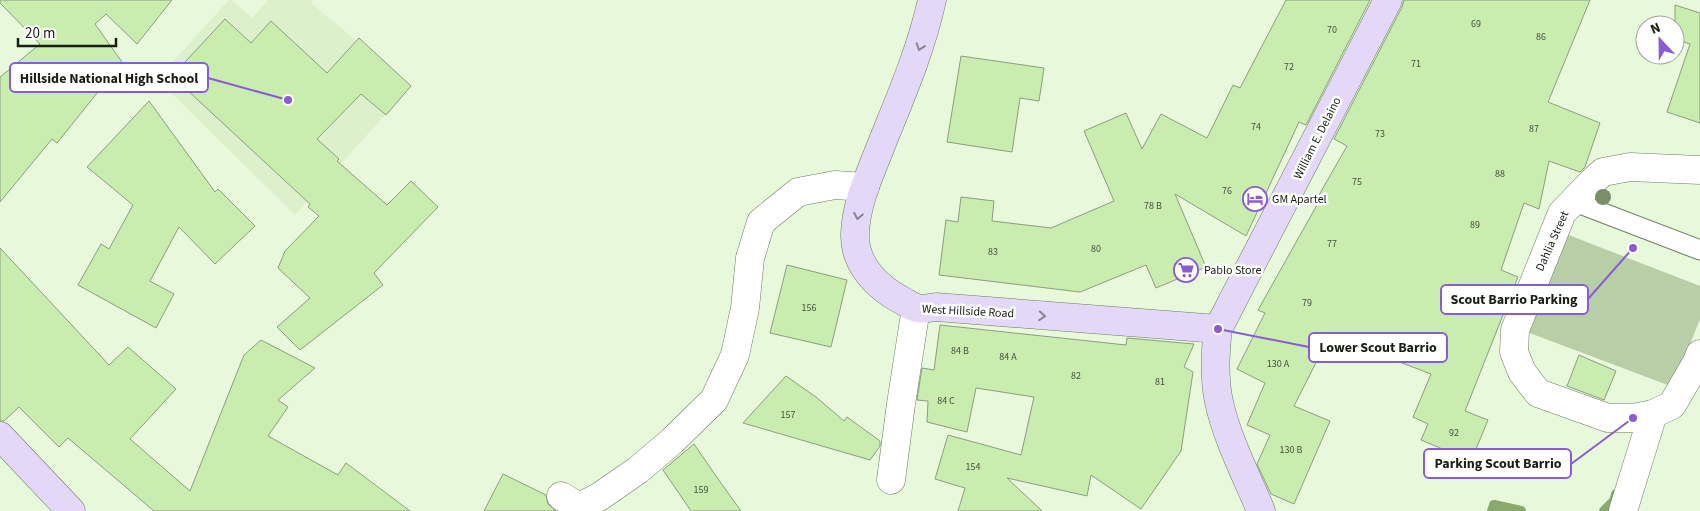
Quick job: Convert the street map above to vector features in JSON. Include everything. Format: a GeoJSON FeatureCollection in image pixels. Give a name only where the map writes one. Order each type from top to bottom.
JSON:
{"type":"FeatureCollection","features":[{"type":"Feature","properties":{"kind":"street","name":"West Hillside Road"},"geometry":{"type":"LineString","coordinates":[[932,0],[926,29],[865,187],[858,214],[855,236],[859,255],[866,271],[879,286],[916,308],[936,307],[1218,329]]}},
{"type":"Feature","properties":{"kind":"street","name":"William E. Delaino"},"geometry":{"type":"LineString","coordinates":[[1218,329],[1388,0]]}},
{"type":"Feature","properties":{"kind":"street","name":"Dahlia Street"},"geometry":{"type":"LineString","coordinates":[[1700,170],[1630,167],[1604,172],[1572,201],[1562,213],[1515,330],[1514,352],[1522,372],[1538,393],[1608,418],[1633,418],[1654,414],[1672,405],[1700,354]]}},
{"type":"Feature","properties":{"kind":"street"},"geometry":{"type":"LineString","coordinates":[[561,496],[579,507],[599,498],[638,470],[672,441],[714,400],[735,355],[745,308],[750,258],[761,222],[798,192],[835,185],[865,187]]}},
{"type":"Feature","properties":{"kind":"street"},"geometry":{"type":"LineString","coordinates":[[891,480],[900,404],[916,308]]}},
{"type":"Feature","properties":{"kind":"street"},"geometry":{"type":"LineString","coordinates":[[1218,329],[1216,367],[1219,403],[1231,439],[1262,511]]}},
{"type":"Feature","properties":{"kind":"street"},"geometry":{"type":"LineString","coordinates":[[1623,511],[1654,414]]}},
{"type":"Feature","properties":{"kind":"street"},"geometry":{"type":"LineString","coordinates":[[0,436],[71,511]]}},
{"type":"Feature","properties":{"kind":"lane"},"geometry":{"type":"LineString","coordinates":[[1572,201],[1700,250]]}},
{"type":"Feature","properties":{"kind":"shaded area"},"geometry":{"type":"Polygon","coordinates":[[[229,0],[232,0],[252,18],[268,0],[313,0],[311,3],[411,86],[295,215],[157,79],[229,0]]]}},
{"type":"Feature","properties":{"kind":"shaded area"},"geometry":{"type":"Polygon","coordinates":[[[1566,234],[1700,286],[1700,319],[1673,387],[1527,332],[1566,234]]]}},
{"type":"Feature","properties":{"kind":"building"},"geometry":{"type":"Polygon","coordinates":[[[0,0],[172,0],[137,44],[106,14],[95,24],[122,62],[57,143],[52,139],[0,202],[0,77],[40,44],[0,3],[0,0]]]}},
{"type":"Feature","properties":{"kind":"building"},"geometry":{"type":"Polygon","coordinates":[[[1286,0],[1370,0],[1306,125],[1299,122],[1246,236],[1175,194],[1206,267],[1156,288],[1146,265],[1080,292],[939,275],[946,220],[958,222],[961,197],[994,201],[992,221],[1051,228],[1114,201],[1084,131],[1126,113],[1142,149],[1161,114],[1207,138],[1233,85],[1240,88],[1286,0]]]}},
{"type":"Feature","properties":{"kind":"building"},"geometry":{"type":"Polygon","coordinates":[[[1404,0],[1590,0],[1548,102],[1600,123],[1585,167],[1580,172],[1549,161],[1539,209],[1524,203],[1501,270],[1518,277],[1465,411],[1488,420],[1471,461],[1421,440],[1428,424],[1413,417],[1431,374],[1334,337],[1328,347],[1325,345],[1294,406],[1330,421],[1294,504],[1271,494],[1257,464],[1270,435],[1247,425],[1265,383],[1237,369],[1265,313],[1258,310],[1322,196],[1319,195],[1347,146],[1334,139],[1404,0]]]}},
{"type":"Feature","properties":{"kind":"building"},"geometry":{"type":"Polygon","coordinates":[[[1675,5],[1700,13],[1700,123],[1667,112],[1683,65],[1685,65],[1690,44],[1685,42],[1685,15],[1675,15],[1675,5]]]}},
{"type":"Feature","properties":{"kind":"building"},"geometry":{"type":"Polygon","coordinates":[[[225,19],[251,43],[271,21],[327,73],[359,38],[411,86],[386,115],[361,94],[317,139],[339,159],[337,161],[387,205],[411,181],[438,207],[374,273],[383,285],[300,350],[277,327],[310,298],[278,268],[285,251],[319,216],[308,207],[310,204],[172,76],[225,19]]]}},
{"type":"Feature","properties":{"kind":"building"},"geometry":{"type":"Polygon","coordinates":[[[961,56],[1044,68],[1039,101],[1020,98],[1012,152],[947,142],[961,56]]]}},
{"type":"Feature","properties":{"kind":"building"},"geometry":{"type":"Polygon","coordinates":[[[149,101],[215,192],[218,189],[255,226],[215,264],[179,227],[150,281],[174,294],[156,328],[78,285],[101,244],[109,249],[133,205],[87,167],[149,101]]]}},
{"type":"Feature","properties":{"kind":"building"},"geometry":{"type":"Polygon","coordinates":[[[0,248],[109,365],[128,347],[176,389],[130,439],[190,491],[244,355],[261,340],[315,368],[278,400],[288,407],[268,436],[338,475],[346,463],[410,511],[154,511],[68,438],[59,447],[19,407],[4,421],[0,421],[0,248]]]}},
{"type":"Feature","properties":{"kind":"building"},"geometry":{"type":"Polygon","coordinates":[[[787,265],[847,280],[831,347],[770,333],[787,265]]]}},
{"type":"Feature","properties":{"kind":"building"},"geometry":{"type":"Polygon","coordinates":[[[940,325],[1126,345],[1127,338],[1194,344],[1184,367],[1193,372],[1181,451],[1141,509],[1091,475],[1087,496],[1007,478],[1042,511],[958,511],[965,488],[935,479],[948,435],[1021,455],[1034,397],[976,388],[967,432],[927,422],[928,401],[917,400],[922,368],[934,370],[940,325]]]}},
{"type":"Feature","properties":{"kind":"building"},"geometry":{"type":"Polygon","coordinates":[[[1579,355],[1616,371],[1604,400],[1567,386],[1579,355]]]}},
{"type":"Feature","properties":{"kind":"building"},"geometry":{"type":"Polygon","coordinates":[[[786,376],[816,397],[844,421],[847,417],[880,441],[880,446],[870,460],[743,423],[786,376]]]}},
{"type":"Feature","properties":{"kind":"building"},"geometry":{"type":"Polygon","coordinates":[[[694,444],[741,511],[691,511],[663,470],[694,444]]]}},
{"type":"Feature","properties":{"kind":"building"},"geometry":{"type":"Polygon","coordinates":[[[503,474],[546,495],[548,504],[556,511],[484,511],[503,474]]]}},
{"type":"Feature","properties":{"kind":"waterway"},"geometry":{"type":"LineString","coordinates":[[1604,511],[1614,501],[1616,494]]}},
{"type":"Feature","properties":{"kind":"waterway"},"geometry":{"type":"LineString","coordinates":[[1492,511],[1494,505],[1521,511]]}},
{"type":"Feature","properties":{"kind":"place","name":"Hillside National High School"},"geometry":{"type":"Point","coordinates":[288,100]}},
{"type":"Feature","properties":{"kind":"place","name":"GM Apartel"},"geometry":{"type":"Point","coordinates":[1255,199]}},
{"type":"Feature","properties":{"kind":"place","name":"Scout Barrio Parking"},"geometry":{"type":"Point","coordinates":[1633,248]}},
{"type":"Feature","properties":{"kind":"place","name":"Pablo Store"},"geometry":{"type":"Point","coordinates":[1186,270]}},
{"type":"Feature","properties":{"kind":"place","name":"Lower Scout Barrio"},"geometry":{"type":"Point","coordinates":[1218,329]}},
{"type":"Feature","properties":{"kind":"place","name":"Parking Scout Barrio"},"geometry":{"type":"Point","coordinates":[1633,418]}}]}
